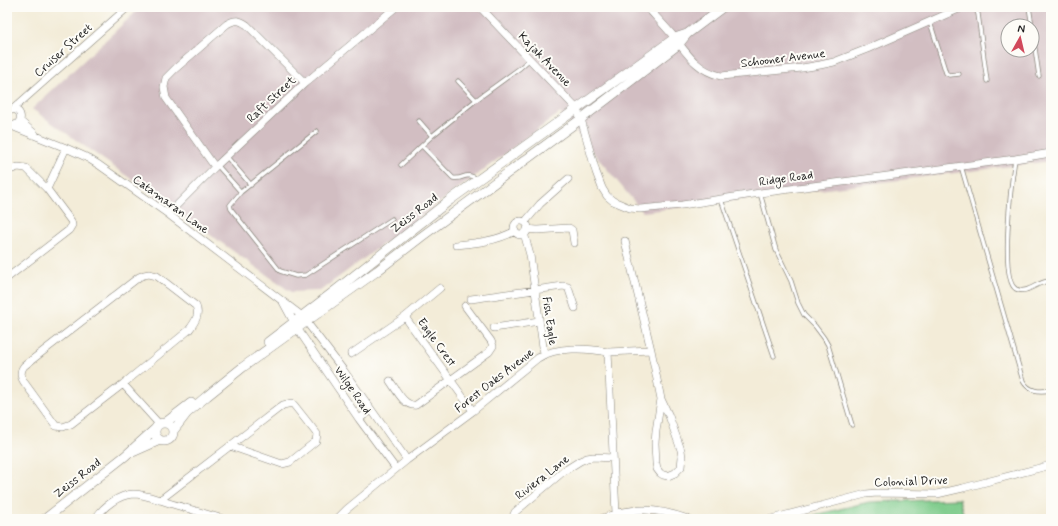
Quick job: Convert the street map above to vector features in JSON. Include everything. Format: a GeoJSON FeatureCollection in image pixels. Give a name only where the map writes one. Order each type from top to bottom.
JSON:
{"type":"FeatureCollection","features":[{"type":"Feature","properties":{"kind":"street","name":"Cruiser Street"},"geometry":{"type":"LineString","coordinates":[[9,110],[31,94],[128,7]]}},
{"type":"Feature","properties":{"kind":"street","name":"Raft Street"},"geometry":{"type":"LineString","coordinates":[[168,214],[226,156],[305,82],[396,7]]}},
{"type":"Feature","properties":{"kind":"street","name":"Kajak Avenue"},"geometry":{"type":"LineString","coordinates":[[480,7],[576,108],[581,119]]}},
{"type":"Feature","properties":{"kind":"street","name":"Schooner Avenue"},"geometry":{"type":"LineString","coordinates":[[647,7],[694,61],[704,70],[721,76],[820,66],[867,49],[963,7]]}},
{"type":"Feature","properties":{"kind":"street","name":"Zeiss Road"},"geometry":{"type":"LineString","coordinates":[[173,431],[187,413],[207,396],[304,318],[336,290],[450,200],[576,108],[677,41],[723,7]]}},
{"type":"Feature","properties":{"kind":"street"},"geometry":{"type":"LineString","coordinates":[[216,166],[166,98],[164,87],[166,78],[175,69],[227,24],[238,20],[247,25],[305,82]]}},
{"type":"Feature","properties":{"kind":"street","name":"Zeiss Road"},"geometry":{"type":"LineString","coordinates":[[304,318],[377,271],[581,119],[677,41]]}},
{"type":"Feature","properties":{"kind":"street","name":"Cruiser Street"},"geometry":{"type":"LineString","coordinates":[[20,117],[31,94]]}},
{"type":"Feature","properties":{"kind":"street","name":"Catamaran Lane"},"geometry":{"type":"LineString","coordinates":[[9,110],[17,111],[20,117],[40,138]]}},
{"type":"Feature","properties":{"kind":"street"},"geometry":{"type":"LineString","coordinates":[[8,125],[16,125],[20,117]]}},
{"type":"Feature","properties":{"kind":"street","name":"Ridge Road"},"geometry":{"type":"LineString","coordinates":[[581,119],[596,172],[602,188],[607,196],[613,201],[630,208],[640,209],[682,205],[1051,153]]}},
{"type":"Feature","properties":{"kind":"street","name":"Catamaran Lane"},"geometry":{"type":"LineString","coordinates":[[8,125],[66,148],[99,165],[168,214],[304,318]]}},
{"type":"Feature","properties":{"kind":"street"},"geometry":{"type":"LineString","coordinates":[[47,189],[66,148]]}},
{"type":"Feature","properties":{"kind":"street"},"geometry":{"type":"LineString","coordinates":[[7,171],[18,167],[26,168],[47,189],[71,221],[72,225],[71,228],[7,278]]}},
{"type":"Feature","properties":{"kind":"street"},"geometry":{"type":"LineString","coordinates":[[515,231],[519,234],[526,228],[540,204],[568,179]]}},
{"type":"Feature","properties":{"kind":"street"},"geometry":{"type":"LineString","coordinates":[[515,231],[514,226],[518,222],[523,221],[526,228]]}},
{"type":"Feature","properties":{"kind":"street"},"geometry":{"type":"LineString","coordinates":[[526,228],[537,230],[569,228],[572,230],[574,243]]}},
{"type":"Feature","properties":{"kind":"street","name":"Fish Eagle"},"geometry":{"type":"LineString","coordinates":[[526,228],[544,354]]}},
{"type":"Feature","properties":{"kind":"street"},"geometry":{"type":"LineString","coordinates":[[456,245],[479,243],[502,237],[515,231]]}},
{"type":"Feature","properties":{"kind":"street"},"geometry":{"type":"LineString","coordinates":[[625,240],[661,399],[681,450],[682,457],[680,470],[668,476],[663,475],[657,470],[656,463],[655,443],[661,399]]}},
{"type":"Feature","properties":{"kind":"street"},"geometry":{"type":"LineString","coordinates":[[144,274],[153,274],[196,306],[198,312],[197,316],[189,330],[123,384],[71,424],[63,428],[53,423],[22,379],[21,370],[24,366],[139,277],[144,274]]}},
{"type":"Feature","properties":{"kind":"street","name":"Fish Eagle"},"geometry":{"type":"LineString","coordinates":[[471,299],[563,286],[568,287],[575,308]]}},
{"type":"Feature","properties":{"kind":"street","name":"Eagle Crest"},"geometry":{"type":"LineString","coordinates":[[351,354],[405,317],[440,288]]}},
{"type":"Feature","properties":{"kind":"street","name":"Catamaran Lane"},"geometry":{"type":"LineString","coordinates":[[282,300],[295,325]]}},
{"type":"Feature","properties":{"kind":"street","name":"Eagle Crest"},"geometry":{"type":"LineString","coordinates":[[390,381],[406,402],[412,406],[416,405],[489,352],[493,346],[492,341],[465,306]]}},
{"type":"Feature","properties":{"kind":"street","name":"Eagle Crest"},"geometry":{"type":"LineString","coordinates":[[405,317],[473,411]]}},
{"type":"Feature","properties":{"kind":"street","name":"Wilge Road"},"geometry":{"type":"LineString","coordinates":[[304,318],[344,371],[407,460]]}},
{"type":"Feature","properties":{"kind":"street"},"geometry":{"type":"LineString","coordinates":[[494,328],[539,321]]}},
{"type":"Feature","properties":{"kind":"street","name":"Zeiss Road"},"geometry":{"type":"LineString","coordinates":[[45,519],[125,456],[159,425],[186,407],[231,370],[295,325]]}},
{"type":"Feature","properties":{"kind":"street","name":"Wilge Road"},"geometry":{"type":"LineString","coordinates":[[295,325],[359,419],[396,469]]}},
{"type":"Feature","properties":{"kind":"street","name":"Forest Oaks Avenue"},"geometry":{"type":"LineString","coordinates":[[337,519],[347,509],[407,460],[473,411],[544,354],[555,351],[590,349],[608,352],[651,350]]}},
{"type":"Feature","properties":{"kind":"street"},"geometry":{"type":"LineString","coordinates":[[608,352],[616,513]]}},
{"type":"Feature","properties":{"kind":"street"},"geometry":{"type":"LineString","coordinates":[[123,384],[159,425],[170,425],[173,431],[169,439],[160,440],[155,435],[159,425]]}},
{"type":"Feature","properties":{"kind":"street"},"geometry":{"type":"LineString","coordinates":[[160,500],[283,405],[292,403],[317,434],[316,441],[290,462],[282,464],[230,446]]}},
{"type":"Feature","properties":{"kind":"street"},"geometry":{"type":"LineString","coordinates":[[359,419],[371,410]]}},
{"type":"Feature","properties":{"kind":"street","name":"Zeiss Road"},"geometry":{"type":"LineString","coordinates":[[125,456],[160,440]]}},
{"type":"Feature","properties":{"kind":"street","name":"Riviera Lane"},"geometry":{"type":"LineString","coordinates":[[512,519],[515,512],[564,471],[580,461],[593,457],[614,458]]}},
{"type":"Feature","properties":{"kind":"street","name":"Colonial Drive"},"geometry":{"type":"LineString","coordinates":[[771,519],[878,492],[937,494],[1051,465]]}},
{"type":"Feature","properties":{"kind":"street"},"geometry":{"type":"LineString","coordinates":[[95,519],[102,510],[112,502],[132,494],[138,494],[160,500],[223,519]]}},
{"type":"Feature","properties":{"kind":"street"},"geometry":{"type":"LineString","coordinates":[[601,519],[616,513],[646,510],[672,514],[688,519]]}},
{"type":"Feature","properties":{"kind":"lane"},"geometry":{"type":"LineString","coordinates":[[975,7],[978,14],[987,81]]}},
{"type":"Feature","properties":{"kind":"lane"},"geometry":{"type":"LineString","coordinates":[[1029,7],[1031,18]]}},
{"type":"Feature","properties":{"kind":"lane"},"geometry":{"type":"LineString","coordinates":[[930,22],[946,73],[949,75],[959,74]]}},
{"type":"Feature","properties":{"kind":"lane"},"geometry":{"type":"LineString","coordinates":[[1036,58],[1039,76]]}},
{"type":"Feature","properties":{"kind":"lane"},"geometry":{"type":"LineString","coordinates":[[401,165],[432,136],[530,59]]}},
{"type":"Feature","properties":{"kind":"lane"},"geometry":{"type":"LineString","coordinates":[[458,80],[476,100]]}},
{"type":"Feature","properties":{"kind":"lane"},"geometry":{"type":"LineString","coordinates":[[418,120],[432,136]]}},
{"type":"Feature","properties":{"kind":"lane"},"geometry":{"type":"LineString","coordinates":[[317,131],[241,192],[230,205],[231,209],[280,272],[296,276],[306,276],[392,219]]}},
{"type":"Feature","properties":{"kind":"lane"},"geometry":{"type":"LineString","coordinates":[[422,146],[453,178],[456,179],[467,175],[478,180]]}},
{"type":"Feature","properties":{"kind":"lane"},"geometry":{"type":"LineString","coordinates":[[226,156],[251,185]]}},
{"type":"Feature","properties":{"kind":"lane"},"geometry":{"type":"LineString","coordinates":[[1015,159],[1008,228],[1011,283],[1014,287],[1021,290],[1029,289],[1041,282],[1051,281]]}},
{"type":"Feature","properties":{"kind":"lane"},"geometry":{"type":"LineString","coordinates":[[960,165],[1023,381],[1028,388],[1032,390],[1051,390]]}},
{"type":"Feature","properties":{"kind":"lane"},"geometry":{"type":"LineString","coordinates":[[216,166],[241,192]]}},
{"type":"Feature","properties":{"kind":"lane"},"geometry":{"type":"LineString","coordinates":[[760,193],[776,250],[791,280],[798,303],[804,314],[815,326],[828,345],[852,425]]}},
{"type":"Feature","properties":{"kind":"lane"},"geometry":{"type":"LineString","coordinates":[[720,199],[774,356]]}},
{"type":"Feature","properties":{"kind":"shaded area"},"geometry":{"type":"Polygon","coordinates":[[[141,7],[1051,7],[1051,161],[643,212],[560,113],[320,291],[291,292],[32,109],[141,7]]]}},
{"type":"Feature","properties":{"kind":"green space"},"geometry":{"type":"Polygon","coordinates":[[[959,499],[965,519],[798,519],[869,502],[959,499]]]}}]}
